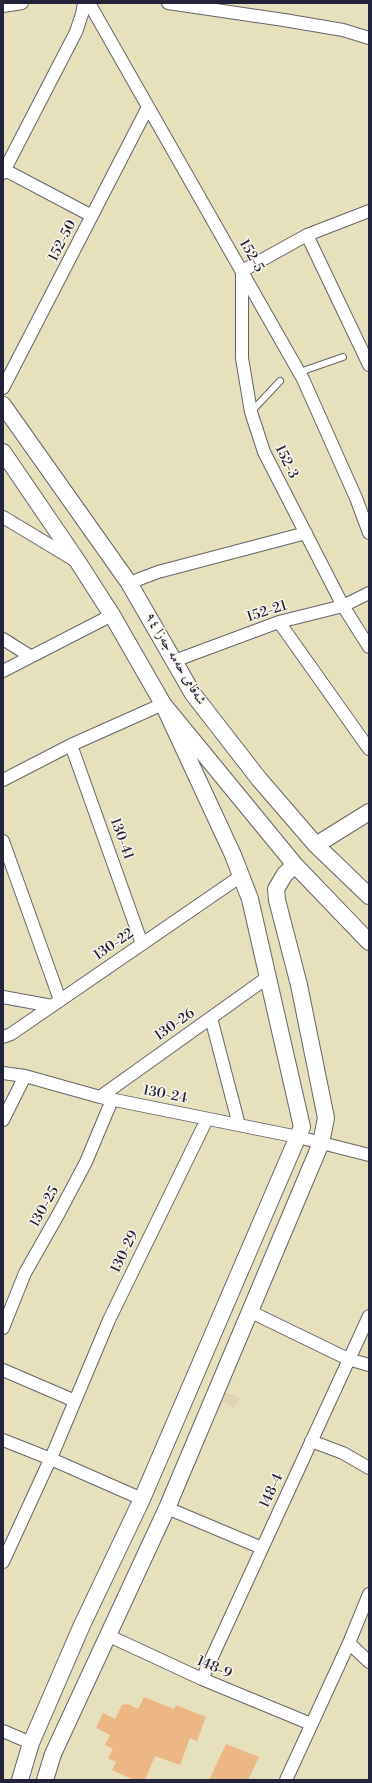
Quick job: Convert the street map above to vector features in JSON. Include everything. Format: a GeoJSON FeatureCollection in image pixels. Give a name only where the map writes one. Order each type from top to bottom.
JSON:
{"type":"FeatureCollection","features":[{"type":"Feature","properties":{"kind":"street"},"geometry":{"type":"LineString","coordinates":[[3,6],[22,3]]}},
{"type":"Feature","properties":{"kind":"street"},"geometry":{"type":"LineString","coordinates":[[84,3],[76,32],[4,170],[92,216]]}},
{"type":"Feature","properties":{"kind":"street","name":"152-5"},"geometry":{"type":"LineString","coordinates":[[89,3],[300,372],[356,498],[369,533]]}},
{"type":"Feature","properties":{"kind":"street"},"geometry":{"type":"LineString","coordinates":[[168,3],[343,30],[369,38]]}},
{"type":"Feature","properties":{"kind":"street","name":"152-50"},"geometry":{"type":"LineString","coordinates":[[3,388],[148,107]]}},
{"type":"Feature","properties":{"kind":"street"},"geometry":{"type":"LineString","coordinates":[[242,271],[307,235],[368,214]]}},
{"type":"Feature","properties":{"kind":"street"},"geometry":{"type":"LineString","coordinates":[[307,235],[369,365]]}},
{"type":"Feature","properties":{"kind":"street","name":"152-3"},"geometry":{"type":"LineString","coordinates":[[242,271],[242,358],[251,412],[264,452],[343,606],[369,647]]}},
{"type":"Feature","properties":{"kind":"street","name":"شەقامی حەمە جەزا ٩٤"},"geometry":{"type":"LineString","coordinates":[[3,405],[129,583],[193,694],[259,780],[316,845],[369,896]]}},
{"type":"Feature","properties":{"kind":"street"},"geometry":{"type":"LineString","coordinates":[[3,452],[112,615],[163,704],[241,876],[250,898],[302,1127],[142,1499],[82,1625],[31,1743],[20,1780]]}},
{"type":"Feature","properties":{"kind":"street"},"geometry":{"type":"LineString","coordinates":[[3,517],[78,562]]}},
{"type":"Feature","properties":{"kind":"street"},"geometry":{"type":"LineString","coordinates":[[129,583],[158,572],[306,533]]}},
{"type":"Feature","properties":{"kind":"street","name":"152-21"},"geometry":{"type":"LineString","coordinates":[[174,661],[279,622],[343,606],[369,593]]}},
{"type":"Feature","properties":{"kind":"street"},"geometry":{"type":"LineString","coordinates":[[3,671],[112,615]]}},
{"type":"Feature","properties":{"kind":"street"},"geometry":{"type":"LineString","coordinates":[[279,622],[369,749]]}},
{"type":"Feature","properties":{"kind":"street"},"geometry":{"type":"LineString","coordinates":[[3,639],[30,656]]}},
{"type":"Feature","properties":{"kind":"street"},"geometry":{"type":"LineString","coordinates":[[3,780],[71,745],[163,704]]}},
{"type":"Feature","properties":{"kind":"street"},"geometry":{"type":"LineString","coordinates":[[163,704],[295,865],[369,942]]}},
{"type":"Feature","properties":{"kind":"street","name":"130-41"},"geometry":{"type":"LineString","coordinates":[[71,745],[142,944]]}},
{"type":"Feature","properties":{"kind":"street"},"geometry":{"type":"LineString","coordinates":[[316,845],[369,812]]}},
{"type":"Feature","properties":{"kind":"street"},"geometry":{"type":"LineString","coordinates":[[3,841],[56,1003],[3,998]]}},
{"type":"Feature","properties":{"kind":"street"},"geometry":{"type":"LineString","coordinates":[[45,1780],[53,1754],[167,1508],[321,1143],[326,1118],[299,984],[277,900],[276,889],[285,874],[295,865]]}},
{"type":"Feature","properties":{"kind":"street","name":"130-22"},"geometry":{"type":"LineString","coordinates":[[3,1037],[11,1034],[241,876]]}},
{"type":"Feature","properties":{"kind":"street","name":"130-26"},"geometry":{"type":"LineString","coordinates":[[100,1097],[268,977]]}},
{"type":"Feature","properties":{"kind":"street"},"geometry":{"type":"LineString","coordinates":[[211,1018],[239,1126]]}},
{"type":"Feature","properties":{"kind":"street","name":"130-24"},"geometry":{"type":"LineString","coordinates":[[3,1073],[25,1076],[112,1100],[298,1137],[369,1155]]}},
{"type":"Feature","properties":{"kind":"street"},"geometry":{"type":"LineString","coordinates":[[3,1120],[25,1076]]}},
{"type":"Feature","properties":{"kind":"street","name":"130-25"},"geometry":{"type":"LineString","coordinates":[[3,1328],[25,1272],[86,1162],[112,1100]]}},
{"type":"Feature","properties":{"kind":"street","name":"130-29"},"geometry":{"type":"LineString","coordinates":[[3,1562],[51,1459],[109,1320],[207,1119]]}},
{"type":"Feature","properties":{"kind":"street"},"geometry":{"type":"LineString","coordinates":[[249,1311],[348,1359],[369,1365]]}},
{"type":"Feature","properties":{"kind":"street","name":"148-4"},"geometry":{"type":"LineString","coordinates":[[202,1679],[348,1359],[369,1317]]}},
{"type":"Feature","properties":{"kind":"street"},"geometry":{"type":"LineString","coordinates":[[3,1370],[75,1401]]}},
{"type":"Feature","properties":{"kind":"street"},"geometry":{"type":"LineString","coordinates":[[3,1440],[51,1459],[142,1499]]}},
{"type":"Feature","properties":{"kind":"street"},"geometry":{"type":"LineString","coordinates":[[311,1441],[343,1453],[369,1468]]}},
{"type":"Feature","properties":{"kind":"street"},"geometry":{"type":"LineString","coordinates":[[167,1508],[262,1548]]}},
{"type":"Feature","properties":{"kind":"street"},"geometry":{"type":"LineString","coordinates":[[286,1780],[349,1643],[369,1594]]}},
{"type":"Feature","properties":{"kind":"street","name":"148-9"},"geometry":{"type":"LineString","coordinates":[[107,1635],[202,1679],[311,1724]]}},
{"type":"Feature","properties":{"kind":"street"},"geometry":{"type":"LineString","coordinates":[[349,1643],[369,1662]]}},
{"type":"Feature","properties":{"kind":"street"},"geometry":{"type":"LineString","coordinates":[[3,1731],[31,1743]]}},
{"type":"Feature","properties":{"kind":"lane"},"geometry":{"type":"LineString","coordinates":[[300,372],[343,357]]}},
{"type":"Feature","properties":{"kind":"lane"},"geometry":{"type":"LineString","coordinates":[[251,412],[280,381]]}},
{"type":"Feature","properties":{"kind":"shaded area"},"geometry":{"type":"Polygon","coordinates":[[[224,1392],[240,1398],[234,1408],[218,1399],[224,1392]]]}},
{"type":"Feature","properties":{"kind":"building"},"geometry":{"type":"Polygon","coordinates":[[[144,1697],[174,1709],[176,1705],[206,1717],[197,1741],[190,1738],[180,1765],[155,1756],[145,1780],[134,1780],[112,1770],[116,1762],[108,1758],[113,1749],[105,1745],[110,1735],[96,1728],[103,1713],[115,1719],[122,1705],[128,1704],[138,1709],[144,1697]]]}},
{"type":"Feature","properties":{"kind":"building"},"geometry":{"type":"Polygon","coordinates":[[[226,1744],[259,1757],[248,1780],[209,1780],[226,1744]]]}}]}
